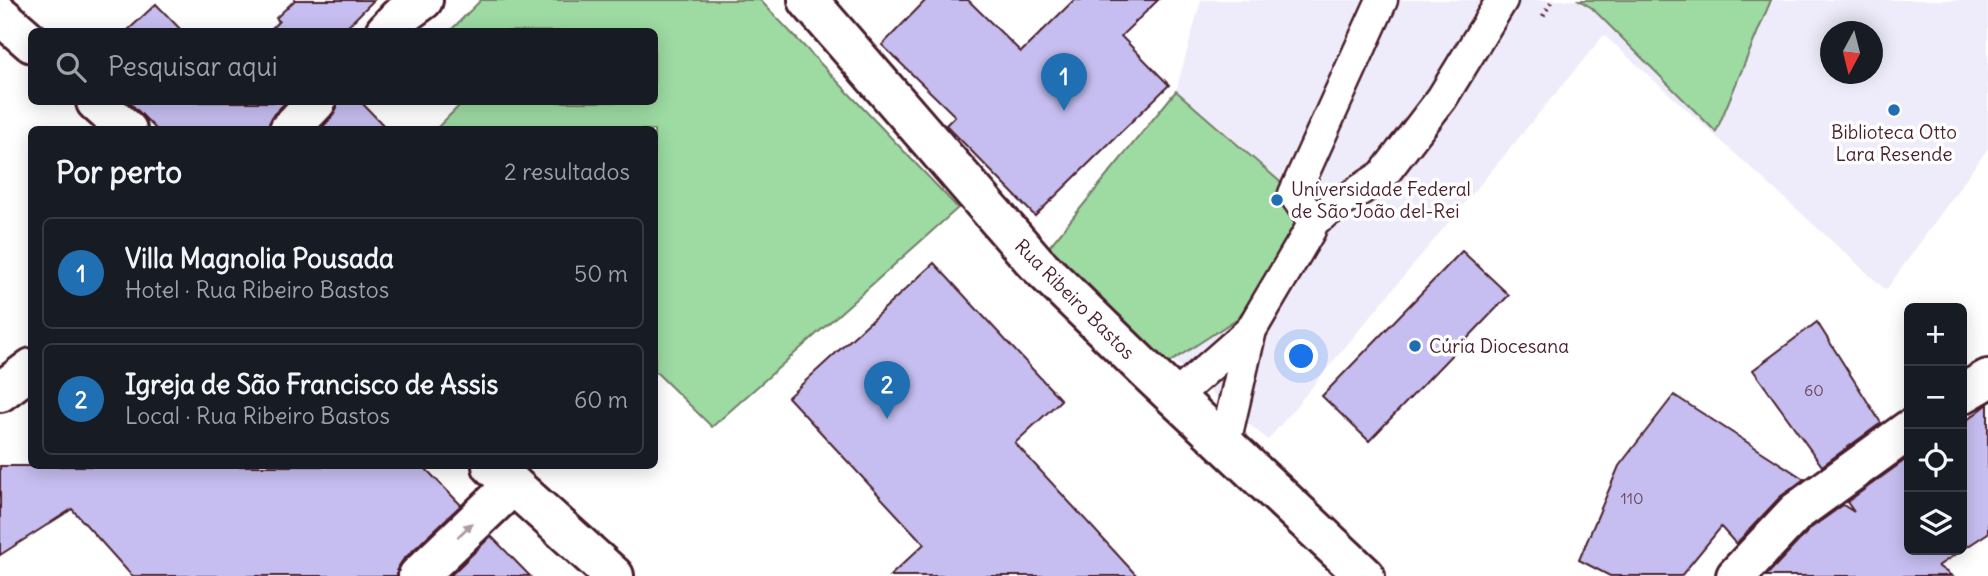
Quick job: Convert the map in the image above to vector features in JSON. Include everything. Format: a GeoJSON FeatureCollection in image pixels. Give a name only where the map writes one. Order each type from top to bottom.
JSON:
{"type":"FeatureCollection","features":[{"type":"Feature","properties":{"kind":"main road"},"geometry":{"type":"LineString","coordinates":[[389,28],[423,0]]}},
{"type":"Feature","properties":{"kind":"main road","name":"Rua Ribeiro Bastos"},"geometry":{"type":"LineString","coordinates":[[808,0],[1035,261],[1365,576]]}},
{"type":"Feature","properties":{"kind":"main road"},"geometry":{"type":"LineString","coordinates":[[0,15],[28,40]]}},
{"type":"Feature","properties":{"kind":"main road"},"geometry":{"type":"LineString","coordinates":[[99,105],[123,126]]}},
{"type":"Feature","properties":{"kind":"main road"},"geometry":{"type":"LineString","coordinates":[[293,126],[313,105]]}},
{"type":"Feature","properties":{"kind":"main road"},"geometry":{"type":"LineString","coordinates":[[0,392],[28,371]]}},
{"type":"Feature","properties":{"kind":"main road"},"geometry":{"type":"LineString","coordinates":[[1967,391],[1988,379]]}},
{"type":"Feature","properties":{"kind":"main road"},"geometry":{"type":"LineString","coordinates":[[1736,576],[1796,512],[1904,434]]}},
{"type":"Feature","properties":{"kind":"main road"},"geometry":{"type":"LineString","coordinates":[[418,576],[502,475],[614,576]]}},
{"type":"Feature","properties":{"kind":"lane"},"geometry":{"type":"LineString","coordinates":[[1313,221],[1294,194],[1382,0]]}},
{"type":"Feature","properties":{"kind":"lane"},"geometry":{"type":"LineString","coordinates":[[1225,443],[1251,331],[1313,221],[1383,175],[1442,98],[1502,0]]}},
{"type":"Feature","properties":{"kind":"lane"},"geometry":{"type":"LineString","coordinates":[[1176,396],[1251,331]]}},
{"type":"Feature","properties":{"kind":"shaded area","name":"Universidade Federal de São João del-Rei"},"geometry":{"type":"Polygon","coordinates":[[[1201,0],[1988,0],[1988,148],[1886,290],[1604,35],[1268,440],[1044,253],[1176,91],[1201,0]]]}},
{"type":"Feature","properties":{"kind":"green space"},"geometry":{"type":"Polygon","coordinates":[[[481,0],[760,0],[958,208],[712,427],[658,374],[658,126],[439,126],[460,105],[658,105],[658,28],[453,28],[481,0]]]}},
{"type":"Feature","properties":{"kind":"green space"},"geometry":{"type":"Polygon","coordinates":[[[1579,0],[1771,0],[1716,132],[1592,8],[1579,0]]]}},
{"type":"Feature","properties":{"kind":"green space"},"geometry":{"type":"Polygon","coordinates":[[[1176,91],[1294,194],[1298,232],[1238,318],[1161,368],[1044,253],[1176,91]]]}},
{"type":"Feature","properties":{"kind":"building"},"geometry":{"type":"Polygon","coordinates":[[[295,0],[374,0],[346,28],[272,28],[279,21],[276,18],[295,0]]]}},
{"type":"Feature","properties":{"kind":"building"},"geometry":{"type":"Polygon","coordinates":[[[926,0],[968,0],[1021,52],[1074,0],[1158,0],[1121,36],[1169,85],[1035,216],[946,125],[955,116],[882,45],[926,0]]]}},
{"type":"Feature","properties":{"kind":"building"},"geometry":{"type":"Polygon","coordinates":[[[156,4],[179,28],[130,28],[156,4]]]}},
{"type":"Feature","properties":{"kind":"building"},"geometry":{"type":"Polygon","coordinates":[[[132,105],[283,105],[273,115],[269,126],[153,126],[132,105]]]}},
{"type":"Feature","properties":{"kind":"building"},"geometry":{"type":"Polygon","coordinates":[[[337,105],[364,105],[384,126],[324,126],[337,105]]]}},
{"type":"Feature","properties":{"kind":"building","name":"Cúria Diocesana"},"geometry":{"type":"Polygon","coordinates":[[[1462,251],[1509,295],[1369,441],[1322,396],[1462,251]]]}},
{"type":"Feature","properties":{"kind":"building"},"geometry":{"type":"Polygon","coordinates":[[[934,263],[1061,400],[1015,443],[1137,576],[890,576],[924,544],[788,397],[934,263]]]}},
{"type":"Feature","properties":{"kind":"building"},"geometry":{"type":"Polygon","coordinates":[[[1817,322],[1881,423],[1822,466],[1753,370],[1817,322]]]}},
{"type":"Feature","properties":{"kind":"building"},"geometry":{"type":"Polygon","coordinates":[[[1674,395],[1804,479],[1780,497],[1736,544],[1721,527],[1681,576],[1610,576],[1579,560],[1619,466],[1674,395]]]}},
{"type":"Feature","properties":{"kind":"building"},"geometry":{"type":"Polygon","coordinates":[[[1988,404],[1988,533],[1967,547],[1967,429],[1967,420],[1988,404]]]}},
{"type":"Feature","properties":{"kind":"building"},"geometry":{"type":"Polygon","coordinates":[[[1904,461],[1904,555],[1955,555],[1938,566],[1952,576],[1766,576],[1811,528],[1843,505],[1854,512],[1847,502],[1904,461]]]}},
{"type":"Feature","properties":{"kind":"building"},"geometry":{"type":"Polygon","coordinates":[[[0,466],[28,466],[28,469],[426,469],[461,505],[403,560],[397,569],[397,576],[132,576],[72,509],[0,555],[0,466]]]}},
{"type":"Feature","properties":{"kind":"building"},"geometry":{"type":"Polygon","coordinates":[[[491,536],[530,576],[450,576],[491,536]]]}},
{"type":"Feature","properties":{"kind":"place","name":"Biblioteca Otto Lara Resende"},"geometry":{"type":"Point","coordinates":[1894,110]}},
{"type":"Feature","properties":{"kind":"place","name":"Villa Magnolia Pousada"},"geometry":{"type":"Point","coordinates":[1064,111]}},
{"type":"Feature","properties":{"kind":"place","name":"Universidade Federal de São João del-Rei"},"geometry":{"type":"Point","coordinates":[1277,200]}},
{"type":"Feature","properties":{"kind":"place","name":"Cúria Diocesana"},"geometry":{"type":"Point","coordinates":[1415,346]}},
{"type":"Feature","properties":{"kind":"place","name":"Igreja de São Francisco de Assis"},"geometry":{"type":"Point","coordinates":[887,419]}}]}
